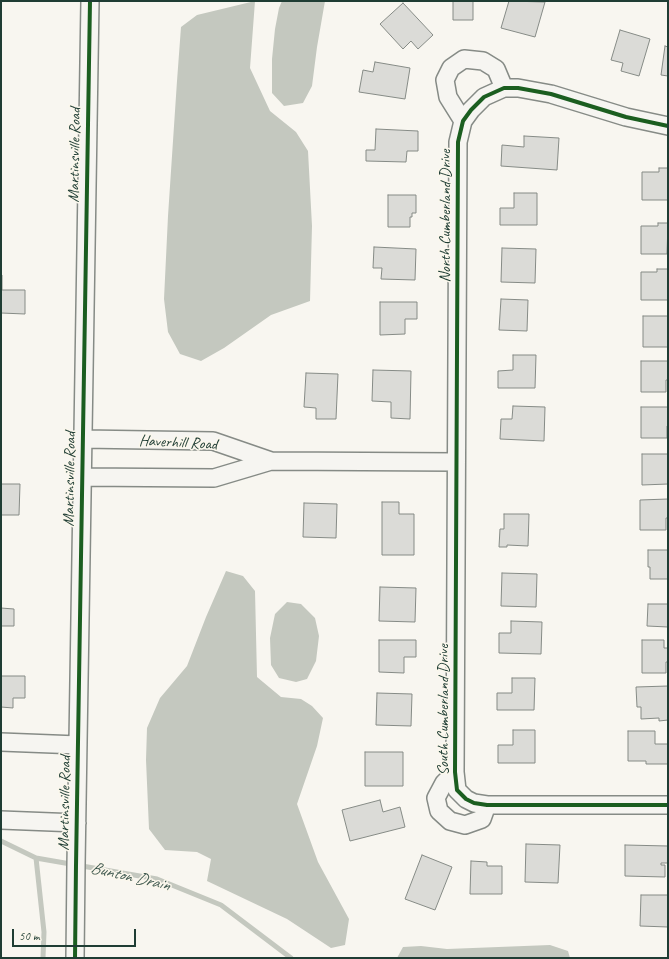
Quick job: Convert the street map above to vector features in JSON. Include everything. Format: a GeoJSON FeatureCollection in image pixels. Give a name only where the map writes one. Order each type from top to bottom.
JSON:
{"type":"FeatureCollection","features":[{"type":"Feature","properties":{"kind":"street","name":"Martinsville Road"},"geometry":{"type":"LineString","coordinates":[[75,958],[90,1]]}},
{"type":"Feature","properties":{"kind":"street"},"geometry":{"type":"LineString","coordinates":[[463,121],[448,97],[445,80],[451,68],[464,59],[482,61],[496,69],[504,88]]}},
{"type":"Feature","properties":{"kind":"street","name":"North Cumberland Drive"},"geometry":{"type":"LineString","coordinates":[[456,462],[458,142],[463,121],[471,110],[484,97],[504,88],[518,88],[551,94],[626,117],[668,126]]}},
{"type":"Feature","properties":{"kind":"street","name":"Haverhill Road"},"geometry":{"type":"LineString","coordinates":[[83,439],[213,441],[270,461]]}},
{"type":"Feature","properties":{"kind":"street","name":"Haverhill Road"},"geometry":{"type":"LineString","coordinates":[[82,477],[214,478],[270,461],[456,462]]}},
{"type":"Feature","properties":{"kind":"street","name":"South Cumberland Drive"},"geometry":{"type":"LineString","coordinates":[[456,462],[455,772],[457,790],[466,799],[474,803],[487,804],[668,805]]}},
{"type":"Feature","properties":{"kind":"street"},"geometry":{"type":"LineString","coordinates":[[1,742],[78,746]]}},
{"type":"Feature","properties":{"kind":"street","name":"South Cumberland Drive"},"geometry":{"type":"LineString","coordinates":[[455,772],[444,783],[436,798],[439,811],[450,821],[465,825],[482,819],[487,804]]}},
{"type":"Feature","properties":{"kind":"street"},"geometry":{"type":"LineString","coordinates":[[1,820],[77,823]]}},
{"type":"Feature","properties":{"kind":"shaded area"},"geometry":{"type":"Polygon","coordinates":[[[255,1],[250,68],[270,111],[296,132],[308,151],[312,226],[310,301],[271,315],[224,348],[201,361],[180,354],[168,332],[164,299],[181,27],[197,15],[255,1]]]}},
{"type":"Feature","properties":{"kind":"shaded area"},"geometry":{"type":"Polygon","coordinates":[[[282,1],[325,1],[312,86],[303,103],[284,106],[272,93],[272,59],[275,29],[279,8],[282,1]]]}},
{"type":"Feature","properties":{"kind":"shaded area"},"geometry":{"type":"Polygon","coordinates":[[[226,571],[243,576],[255,591],[257,677],[281,697],[301,699],[312,706],[323,718],[317,746],[297,804],[318,862],[349,919],[345,945],[331,948],[287,919],[207,881],[211,859],[197,852],[165,850],[149,829],[146,760],[147,728],[160,698],[187,666],[226,571]]]}},
{"type":"Feature","properties":{"kind":"shaded area"},"geometry":{"type":"Polygon","coordinates":[[[287,602],[301,604],[315,618],[319,636],[316,661],[307,679],[296,682],[279,678],[271,665],[270,638],[275,614],[287,602]]]}},
{"type":"Feature","properties":{"kind":"shaded area"},"geometry":{"type":"Polygon","coordinates":[[[550,945],[568,951],[570,958],[397,958],[403,947],[421,946],[447,949],[550,945]]]}},
{"type":"Feature","properties":{"kind":"building"},"geometry":{"type":"Polygon","coordinates":[[[453,1],[473,1],[473,20],[453,20],[453,1]]]}},
{"type":"Feature","properties":{"kind":"building"},"geometry":{"type":"Polygon","coordinates":[[[509,1],[545,2],[535,37],[501,28],[509,1]]]}},
{"type":"Feature","properties":{"kind":"building"},"geometry":{"type":"Polygon","coordinates":[[[403,3],[433,35],[418,49],[411,41],[403,49],[380,24],[403,3]]]}},
{"type":"Feature","properties":{"kind":"building"},"geometry":{"type":"Polygon","coordinates":[[[620,30],[650,39],[639,76],[621,71],[623,63],[611,60],[620,30]]]}},
{"type":"Feature","properties":{"kind":"building"},"geometry":{"type":"Polygon","coordinates":[[[665,46],[668,47],[668,76],[661,75],[665,46]]]}},
{"type":"Feature","properties":{"kind":"building"},"geometry":{"type":"Polygon","coordinates":[[[375,62],[410,68],[405,99],[359,92],[363,70],[373,72],[375,62]]]}},
{"type":"Feature","properties":{"kind":"building"},"geometry":{"type":"Polygon","coordinates":[[[376,129],[418,131],[418,151],[407,151],[406,162],[366,161],[366,150],[375,150],[376,129]]]}},
{"type":"Feature","properties":{"kind":"building"},"geometry":{"type":"Polygon","coordinates":[[[524,136],[559,138],[557,170],[501,166],[502,145],[524,147],[524,136]]]}},
{"type":"Feature","properties":{"kind":"building"},"geometry":{"type":"Polygon","coordinates":[[[659,168],[668,168],[668,200],[642,200],[642,172],[659,172],[659,168]]]}},
{"type":"Feature","properties":{"kind":"building"},"geometry":{"type":"Polygon","coordinates":[[[514,193],[537,193],[537,225],[500,225],[500,208],[514,208],[514,193]]]}},
{"type":"Feature","properties":{"kind":"building"},"geometry":{"type":"Polygon","coordinates":[[[388,195],[416,195],[416,213],[412,213],[412,217],[410,217],[410,227],[388,227],[388,195]]]}},
{"type":"Feature","properties":{"kind":"building"},"geometry":{"type":"Polygon","coordinates":[[[658,223],[668,223],[667,254],[641,254],[641,226],[658,226],[658,223]]]}},
{"type":"Feature","properties":{"kind":"building"},"geometry":{"type":"Polygon","coordinates":[[[374,247],[416,249],[415,280],[381,279],[382,268],[373,268],[374,247]]]}},
{"type":"Feature","properties":{"kind":"building"},"geometry":{"type":"Polygon","coordinates":[[[502,248],[536,249],[535,283],[501,282],[502,248]]]}},
{"type":"Feature","properties":{"kind":"building"},"geometry":{"type":"Polygon","coordinates":[[[657,269],[668,269],[668,300],[641,300],[641,272],[657,272],[657,269]]]}},
{"type":"Feature","properties":{"kind":"building"},"geometry":{"type":"Polygon","coordinates":[[[1,275],[2,290],[25,290],[25,314],[1,313],[1,275]]]}},
{"type":"Feature","properties":{"kind":"building"},"geometry":{"type":"Polygon","coordinates":[[[501,299],[528,300],[527,331],[499,330],[501,299]]]}},
{"type":"Feature","properties":{"kind":"building"},"geometry":{"type":"Polygon","coordinates":[[[380,302],[417,302],[417,319],[405,319],[405,334],[380,335],[380,302]]]}},
{"type":"Feature","properties":{"kind":"building"},"geometry":{"type":"Polygon","coordinates":[[[643,316],[668,316],[668,347],[643,347],[643,316]]]}},
{"type":"Feature","properties":{"kind":"building"},"geometry":{"type":"Polygon","coordinates":[[[513,355],[536,355],[535,388],[498,388],[498,371],[513,370],[513,355]]]}},
{"type":"Feature","properties":{"kind":"building"},"geometry":{"type":"Polygon","coordinates":[[[641,361],[668,361],[668,380],[666,380],[666,392],[641,392],[641,361]]]}},
{"type":"Feature","properties":{"kind":"building"},"geometry":{"type":"Polygon","coordinates":[[[373,370],[411,371],[410,419],[391,418],[391,402],[372,401],[373,370]]]}},
{"type":"Feature","properties":{"kind":"building"},"geometry":{"type":"Polygon","coordinates":[[[306,373],[338,374],[336,419],[316,419],[316,408],[304,407],[306,373]]]}},
{"type":"Feature","properties":{"kind":"building"},"geometry":{"type":"Polygon","coordinates":[[[513,406],[545,407],[544,441],[500,439],[501,419],[512,419],[513,406]]]}},
{"type":"Feature","properties":{"kind":"building"},"geometry":{"type":"Polygon","coordinates":[[[641,407],[668,407],[667,438],[641,438],[641,407]]]}},
{"type":"Feature","properties":{"kind":"building"},"geometry":{"type":"Polygon","coordinates":[[[642,454],[668,454],[668,484],[642,485],[642,454]]]}},
{"type":"Feature","properties":{"kind":"building"},"geometry":{"type":"Polygon","coordinates":[[[1,484],[20,484],[19,515],[1,515],[1,484]]]}},
{"type":"Feature","properties":{"kind":"building"},"geometry":{"type":"Polygon","coordinates":[[[668,499],[668,518],[666,518],[666,530],[640,530],[640,500],[668,499]]]}},
{"type":"Feature","properties":{"kind":"building"},"geometry":{"type":"Polygon","coordinates":[[[382,502],[399,502],[399,514],[414,514],[414,555],[382,555],[382,502]]]}},
{"type":"Feature","properties":{"kind":"building"},"geometry":{"type":"Polygon","coordinates":[[[304,503],[337,504],[336,538],[303,537],[304,503]]]}},
{"type":"Feature","properties":{"kind":"building"},"geometry":{"type":"Polygon","coordinates":[[[504,514],[529,514],[528,546],[507,545],[507,547],[499,547],[500,529],[504,529],[504,514]]]}},
{"type":"Feature","properties":{"kind":"building"},"geometry":{"type":"Polygon","coordinates":[[[648,550],[668,550],[668,579],[650,579],[648,550]]]}},
{"type":"Feature","properties":{"kind":"building"},"geometry":{"type":"Polygon","coordinates":[[[502,573],[537,574],[536,607],[501,606],[502,573]]]}},
{"type":"Feature","properties":{"kind":"building"},"geometry":{"type":"Polygon","coordinates":[[[380,587],[416,588],[415,622],[379,621],[380,587]]]}},
{"type":"Feature","properties":{"kind":"building"},"geometry":{"type":"Polygon","coordinates":[[[648,604],[668,604],[668,627],[647,626],[648,604]]]}},
{"type":"Feature","properties":{"kind":"building"},"geometry":{"type":"Polygon","coordinates":[[[1,608],[14,609],[14,626],[1,626],[1,608]]]}},
{"type":"Feature","properties":{"kind":"building"},"geometry":{"type":"Polygon","coordinates":[[[511,621],[542,622],[541,654],[499,653],[499,633],[511,633],[511,621]]]}},
{"type":"Feature","properties":{"kind":"building"},"geometry":{"type":"Polygon","coordinates":[[[379,640],[416,640],[416,657],[404,657],[404,673],[379,672],[379,640]]]}},
{"type":"Feature","properties":{"kind":"building"},"geometry":{"type":"Polygon","coordinates":[[[642,640],[664,640],[664,648],[668,648],[666,673],[642,673],[642,640]]]}},
{"type":"Feature","properties":{"kind":"building"},"geometry":{"type":"Polygon","coordinates":[[[1,676],[25,676],[25,698],[13,698],[13,708],[1,707],[1,676]]]}},
{"type":"Feature","properties":{"kind":"building"},"geometry":{"type":"Polygon","coordinates":[[[512,678],[535,678],[534,710],[497,710],[497,693],[512,693],[512,678]]]}},
{"type":"Feature","properties":{"kind":"building"},"geometry":{"type":"Polygon","coordinates":[[[668,686],[668,720],[659,721],[659,718],[641,719],[641,707],[637,707],[636,687],[668,686]]]}},
{"type":"Feature","properties":{"kind":"building"},"geometry":{"type":"Polygon","coordinates":[[[377,693],[412,694],[411,726],[376,725],[377,693]]]}},
{"type":"Feature","properties":{"kind":"building"},"geometry":{"type":"Polygon","coordinates":[[[513,730],[535,730],[535,763],[498,763],[498,745],[513,745],[513,730]]]}},
{"type":"Feature","properties":{"kind":"building"},"geometry":{"type":"Polygon","coordinates":[[[628,731],[655,731],[655,744],[668,744],[668,764],[646,764],[646,761],[628,761],[628,731]]]}},
{"type":"Feature","properties":{"kind":"building"},"geometry":{"type":"Polygon","coordinates":[[[365,752],[403,752],[403,786],[365,786],[365,752]]]}},
{"type":"Feature","properties":{"kind":"building"},"geometry":{"type":"Polygon","coordinates":[[[380,800],[383,812],[400,807],[405,827],[350,841],[342,810],[380,800]]]}},
{"type":"Feature","properties":{"kind":"building"},"geometry":{"type":"Polygon","coordinates":[[[526,844],[560,845],[558,883],[525,882],[526,844]]]}},
{"type":"Feature","properties":{"kind":"building"},"geometry":{"type":"Polygon","coordinates":[[[625,845],[668,846],[668,863],[661,863],[661,865],[665,865],[665,877],[625,876],[625,845]]]}},
{"type":"Feature","properties":{"kind":"building"},"geometry":{"type":"Polygon","coordinates":[[[422,855],[452,867],[435,910],[405,899],[422,855]]]}},
{"type":"Feature","properties":{"kind":"building"},"geometry":{"type":"Polygon","coordinates":[[[471,861],[487,862],[487,866],[502,866],[502,894],[470,894],[471,861]]]}},
{"type":"Feature","properties":{"kind":"building"},"geometry":{"type":"Polygon","coordinates":[[[641,895],[668,895],[668,927],[640,926],[641,895]]]}},
{"type":"Feature","properties":{"kind":"waterway","name":"Bunton Drain"},"geometry":{"type":"LineString","coordinates":[[1,841],[36,858],[157,879],[221,905],[291,958]]}},
{"type":"Feature","properties":{"kind":"waterway"},"geometry":{"type":"LineString","coordinates":[[36,858],[44,932],[43,958]]}},
{"type":"Feature","properties":{"kind":"cycle path"},"geometry":{"type":"LineString","coordinates":[[75,958],[90,1]]}},
{"type":"Feature","properties":{"kind":"cycle path"},"geometry":{"type":"LineString","coordinates":[[668,126],[626,117],[551,94],[518,88],[504,88],[484,97],[471,110],[463,121],[458,142],[455,772],[457,790],[466,799],[474,803],[487,805],[668,805]]}}]}
